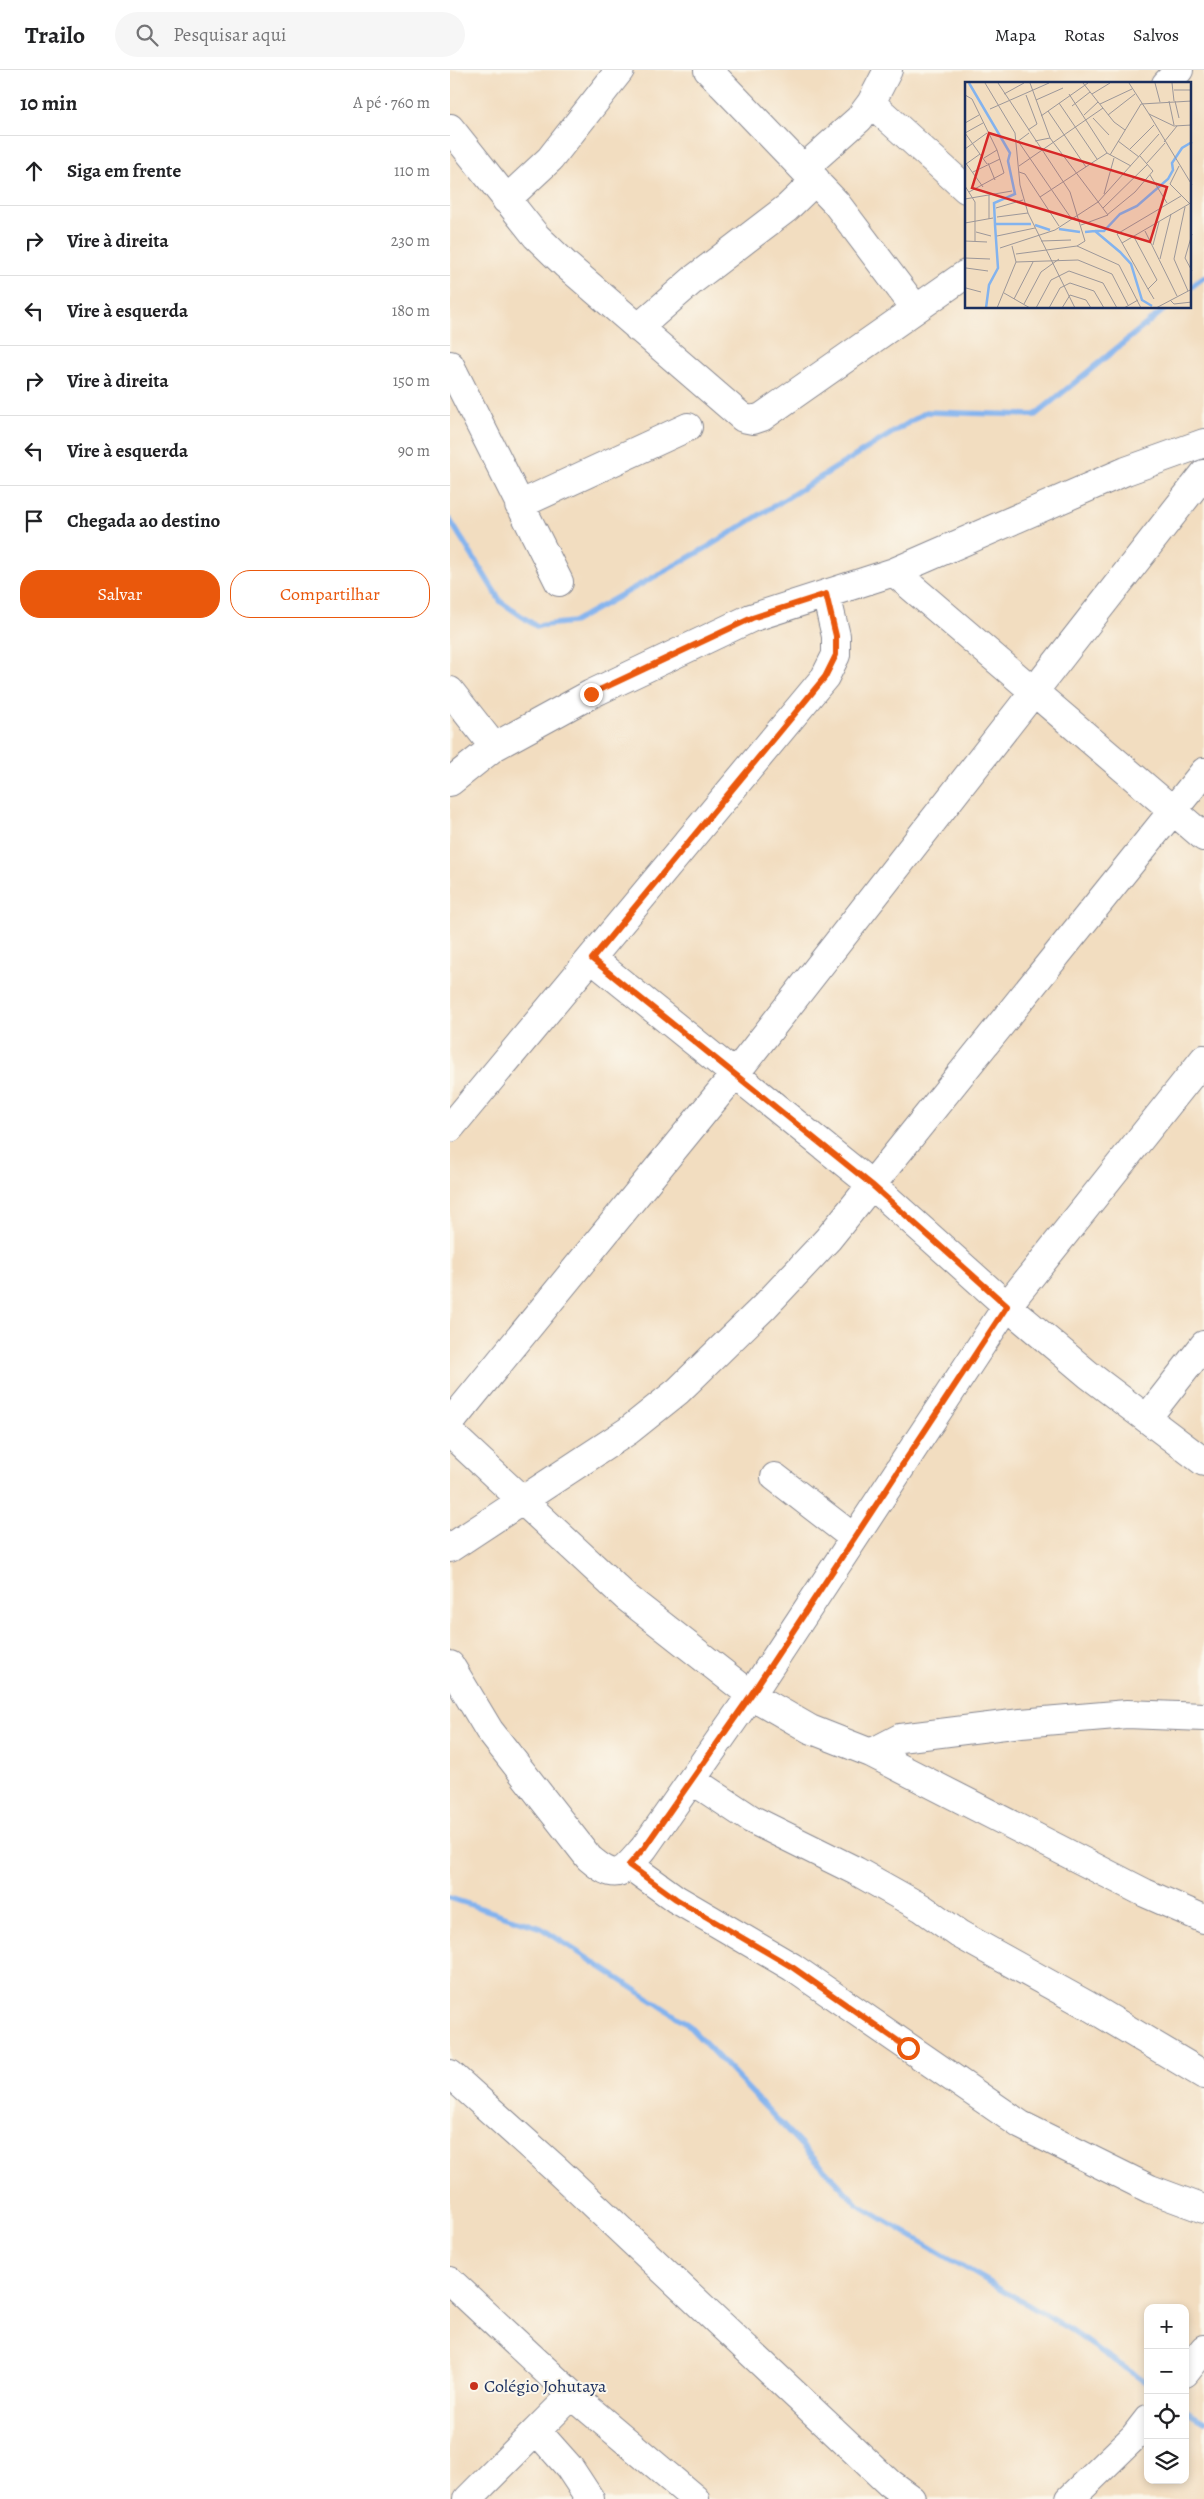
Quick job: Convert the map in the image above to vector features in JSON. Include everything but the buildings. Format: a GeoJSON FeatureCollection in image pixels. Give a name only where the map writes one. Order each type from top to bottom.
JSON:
{"type":"FeatureCollection","features":[{"type":"Feature","properties":{"kind":"street"},"geometry":{"type":"LineString","coordinates":[[708,70],[836,203],[916,309]]}},
{"type":"Feature","properties":{"kind":"street"},"geometry":{"type":"LineString","coordinates":[[638,328],[694,279],[787,208],[810,174],[871,103],[888,70]]}},
{"type":"Feature","properties":{"kind":"street"},"geometry":{"type":"LineString","coordinates":[[1168,82],[1179,70]]}},
{"type":"Feature","properties":{"kind":"street"},"geometry":{"type":"LineString","coordinates":[[506,200],[550,159],[618,71]]}},
{"type":"Feature","properties":{"kind":"street"},"geometry":{"type":"LineString","coordinates":[[871,103],[965,188]]}},
{"type":"Feature","properties":{"kind":"street"},"geometry":{"type":"LineString","coordinates":[[450,128],[536,236],[566,265],[743,418],[753,420],[762,417],[965,275]]}},
{"type":"Feature","properties":{"kind":"street"},"geometry":{"type":"LineString","coordinates":[[450,365],[558,582]]}},
{"type":"Feature","properties":{"kind":"street"},"geometry":{"type":"LineString","coordinates":[[519,505],[688,427]]}},
{"type":"Feature","properties":{"kind":"street"},"geometry":{"type":"LineString","coordinates":[[450,782],[494,747],[600,690],[717,633],[752,618],[894,572],[1126,471],[1199,452]]}},
{"type":"Feature","properties":{"kind":"street"},"geometry":{"type":"LineString","coordinates":[[450,1423],[735,1074],[1204,474]]}},
{"type":"Feature","properties":{"kind":"street"},"geometry":{"type":"LineString","coordinates":[[894,572],[1033,693],[1204,837]]}},
{"type":"Feature","properties":{"kind":"street"},"geometry":{"type":"LineString","coordinates":[[450,1128],[825,677],[836,655],[836,636],[826,594]]}},
{"type":"Feature","properties":{"kind":"street"},"geometry":{"type":"LineString","coordinates":[[450,691],[494,747]]}},
{"type":"Feature","properties":{"kind":"street"},"geometry":{"type":"LineString","coordinates":[[450,1548],[628,1431],[678,1391],[766,1306],[828,1239],[1204,772]]}},
{"type":"Feature","properties":{"kind":"street"},"geometry":{"type":"LineString","coordinates":[[592,959],[872,1185],[1007,1306],[1089,1375],[1204,1462]]}},
{"type":"Feature","properties":{"kind":"street"},"geometry":{"type":"LineString","coordinates":[[450,1665],[489,1730],[589,1858],[605,1872],[610,1873],[620,1872],[629,1865],[644,1848],[751,1695],[1007,1306],[1204,1059]]}},
{"type":"Feature","properties":{"kind":"street"},"geometry":{"type":"LineString","coordinates":[[1147,1418],[1204,1345]]}},
{"type":"Feature","properties":{"kind":"street"},"geometry":{"type":"LineString","coordinates":[[450,1433],[626,1597],[751,1695],[810,1729],[870,1753],[1145,1893],[1204,1919]]}},
{"type":"Feature","properties":{"kind":"street"},"geometry":{"type":"LineString","coordinates":[[775,1476],[854,1538]]}},
{"type":"Feature","properties":{"kind":"street"},"geometry":{"type":"LineString","coordinates":[[870,1753],[900,1738],[1021,1723],[1126,1714],[1204,1717]]}},
{"type":"Feature","properties":{"kind":"street"},"geometry":{"type":"LineString","coordinates":[[692,1780],[751,1819],[856,1871],[914,1903],[959,1934],[1087,2005],[1204,2075]]}},
{"type":"Feature","properties":{"kind":"street"},"geometry":{"type":"LineString","coordinates":[[629,1865],[676,1899],[792,1967],[1021,2125],[1150,2188],[1204,2209]]}},
{"type":"Feature","properties":{"kind":"street"},"geometry":{"type":"LineString","coordinates":[[450,2074],[558,2171],[889,2483],[911,2499]]}},
{"type":"Feature","properties":{"kind":"street"},"geometry":{"type":"LineString","coordinates":[[452,2288],[572,2396],[695,2499]]}},
{"type":"Feature","properties":{"kind":"street"},"geometry":{"type":"LineString","coordinates":[[1189,2367],[1204,2349]]}},
{"type":"Feature","properties":{"kind":"street"},"geometry":{"type":"LineString","coordinates":[[468,2499],[572,2396]]}},
{"type":"Feature","properties":{"kind":"street"},"geometry":{"type":"LineString","coordinates":[[1070,2499],[1134,2437],[1144,2424]]}},
{"type":"Feature","properties":{"kind":"street"},"geometry":{"type":"LineString","coordinates":[[537,2431],[569,2467],[590,2499]]}},
{"type":"Feature","properties":{"kind":"waterway"},"geometry":{"type":"LineString","coordinates":[[1192,286],[1204,277]]}},
{"type":"Feature","properties":{"kind":"waterway"},"geometry":{"type":"LineString","coordinates":[[450,520],[501,602],[536,626],[573,622],[706,548],[926,412],[1035,415],[1165,309]]}},
{"type":"Feature","properties":{"kind":"waterway"},"geometry":{"type":"LineString","coordinates":[[450,1898],[541,1928],[685,2022],[857,2204],[1069,2329],[1144,2381]]}},
{"type":"Feature","properties":{"kind":"waterway"},"geometry":{"type":"LineString","coordinates":[[1189,2412],[1204,2421]]}},
{"type":"Feature","properties":{"kind":"place","name":"Colégio Johutaya"},"geometry":{"type":"Point","coordinates":[474,2386]}},
{"type":"Feature","properties":{"kind":"route"},"geometry":{"type":"LineString","coordinates":[[591,694],[752,618],[826,594],[836,636],[836,655],[825,677],[592,959],[872,1185],[1007,1306],[751,1695],[644,1848],[629,1865],[676,1899],[792,1967],[908,2048]]}}]}
